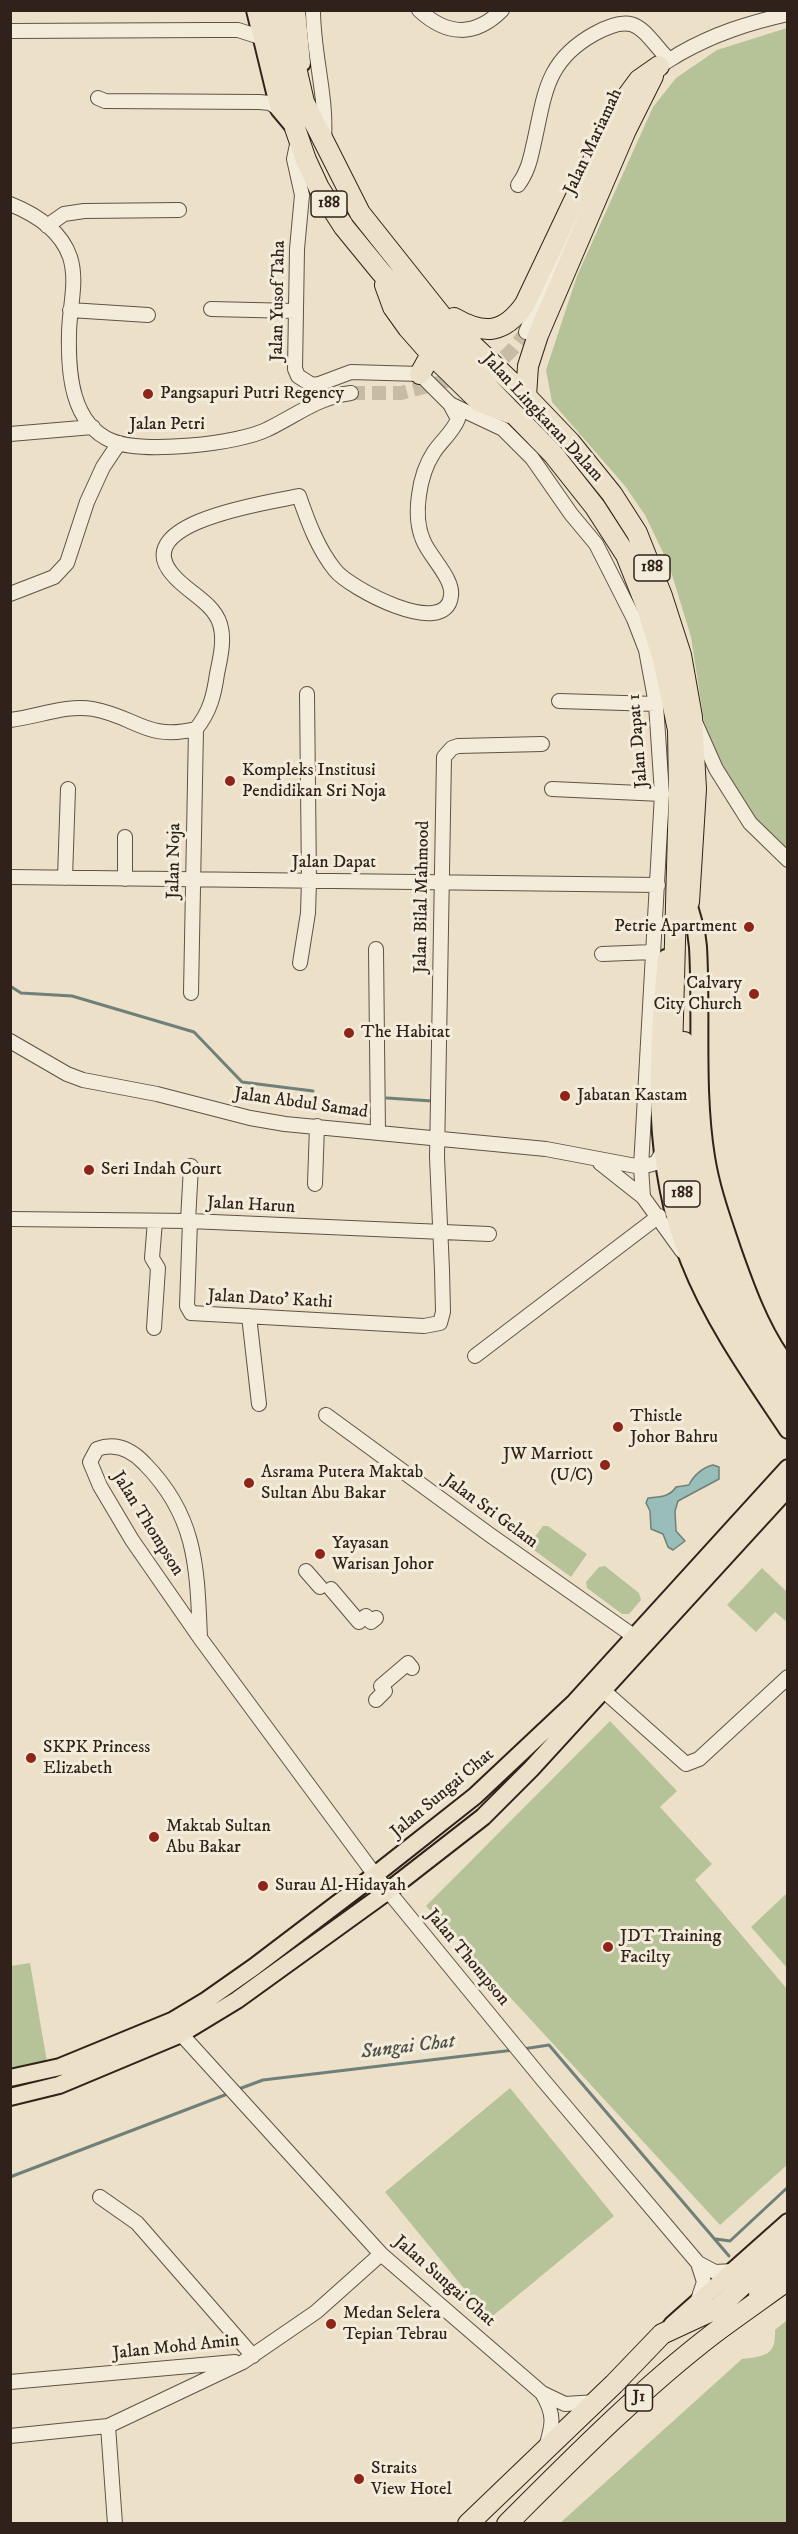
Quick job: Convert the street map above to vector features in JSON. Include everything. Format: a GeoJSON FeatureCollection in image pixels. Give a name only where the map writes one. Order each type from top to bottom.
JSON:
{"type":"FeatureCollection","features":[{"type":"Feature","properties":{"kind":"highway","name":"Jalan Lingkaran Dalam"},"geometry":{"type":"LineString","coordinates":[[271,10],[297,132],[306,160],[319,188],[344,227],[380,271],[429,327],[553,454],[595,507],[626,555],[647,608],[663,660],[678,730],[677,852],[680,954],[686,1103],[693,1172],[708,1226],[727,1278],[745,1315],[788,1383]]}},
{"type":"Feature","properties":{"kind":"highway","name":"Jalan Lingkaran Dalam"},"geometry":{"type":"LineString","coordinates":[[285,10],[304,102],[360,213],[436,308],[570,442],[612,494],[637,533],[662,596],[681,655],[692,717],[696,789],[688,903],[680,954],[671,1091],[673,1137],[680,1188],[693,1235],[715,1289],[734,1325],[788,1408]]}},
{"type":"Feature","properties":{"kind":"highway"},"geometry":{"type":"LineString","coordinates":[[436,308],[479,330],[496,327],[517,315],[525,304],[583,187],[617,110],[639,80],[664,63]]}},
{"type":"Feature","properties":{"kind":"highway"},"geometry":{"type":"LineString","coordinates":[[526,396],[528,366],[538,335],[626,130],[664,63]]}},
{"type":"Feature","properties":{"kind":"highway"},"geometry":{"type":"LineString","coordinates":[[380,271],[393,307],[431,354],[480,402],[516,415]]}},
{"type":"Feature","properties":{"kind":"highway"},"geometry":{"type":"LineString","coordinates":[[420,374],[431,354]]}},
{"type":"Feature","properties":{"kind":"highway"},"geometry":{"type":"LineString","coordinates":[[662,2334],[718,2308],[788,2243]]}},
{"type":"Feature","properties":{"kind":"highway"},"geometry":{"type":"LineString","coordinates":[[712,2335],[788,2280]]}},
{"type":"Feature","properties":{"kind":"highway","name":"J1"},"geometry":{"type":"LineString","coordinates":[[468,2523],[596,2402],[662,2334]]}},
{"type":"Feature","properties":{"kind":"highway","name":"J1"},"geometry":{"type":"LineString","coordinates":[[507,2523],[518,2516],[597,2435],[712,2335]]}},
{"type":"Feature","properties":{"kind":"main road"},"geometry":{"type":"LineString","coordinates":[[254,10],[279,109],[297,132]]}},
{"type":"Feature","properties":{"kind":"main road"},"geometry":{"type":"LineString","coordinates":[[297,10],[304,102]]}},
{"type":"Feature","properties":{"kind":"main road","name":"Jalan Lingkaran Dalam"},"geometry":{"type":"LineString","coordinates":[[677,852],[659,1035],[659,1109],[669,1193],[689,1260],[718,1321],[788,1430]]}},
{"type":"Feature","properties":{"kind":"main road","name":"Jalan Lingkaran Dalam"},"geometry":{"type":"LineString","coordinates":[[688,903],[698,947],[700,1072],[706,1159],[722,1220],[746,1289],[776,1350],[788,1366]]}},
{"type":"Feature","properties":{"kind":"main road","name":"Jalan Sungai Chat"},"geometry":{"type":"LineString","coordinates":[[62,2075],[172,2021],[207,2000],[375,1875],[474,1796],[575,1702],[788,1468]]}},
{"type":"Feature","properties":{"kind":"main road"},"geometry":{"type":"LineString","coordinates":[[10,2097],[62,2075],[181,2034],[237,2000],[388,1891],[483,1816],[531,1769],[788,1488]]}},
{"type":"Feature","properties":{"kind":"main road"},"geometry":{"type":"LineString","coordinates":[[10,2078],[62,2075]]}},
{"type":"Feature","properties":{"kind":"main road","name":"J1"},"geometry":{"type":"LineString","coordinates":[[662,2334],[788,2222]]}},
{"type":"Feature","properties":{"kind":"main road","name":"J1"},"geometry":{"type":"LineString","coordinates":[[712,2335],[788,2265]]}},
{"type":"Feature","properties":{"kind":"street"},"geometry":{"type":"LineString","coordinates":[[238,30],[247,23],[254,10]]}},
{"type":"Feature","properties":{"kind":"street"},"geometry":{"type":"LineString","coordinates":[[313,10],[313,30],[326,113],[324,141]]}},
{"type":"Feature","properties":{"kind":"street"},"geometry":{"type":"LineString","coordinates":[[419,10],[440,25],[463,31],[482,26],[502,10]]}},
{"type":"Feature","properties":{"kind":"street","name":"Jalan Mariamah"},"geometry":{"type":"LineString","coordinates":[[526,332],[627,108],[664,63],[705,39],[741,25],[788,14]]}},
{"type":"Feature","properties":{"kind":"street"},"geometry":{"type":"LineString","coordinates":[[518,185],[530,163],[552,72],[577,45],[598,32],[626,22],[637,27],[664,63]]}},
{"type":"Feature","properties":{"kind":"street"},"geometry":{"type":"LineString","coordinates":[[10,31],[238,30],[260,37]]}},
{"type":"Feature","properties":{"kind":"street"},"geometry":{"type":"LineString","coordinates":[[259,102],[271,81]]}},
{"type":"Feature","properties":{"kind":"street"},"geometry":{"type":"LineString","coordinates":[[98,98],[105,101],[259,102],[270,103],[279,109]]}},
{"type":"Feature","properties":{"kind":"street","name":"Jalan Yusof Taha"},"geometry":{"type":"LineString","coordinates":[[297,132],[294,159],[302,195],[297,249],[295,369],[304,381],[312,385],[351,372],[420,374]]}},
{"type":"Feature","properties":{"kind":"street","name":"Jalan Petri"},"geometry":{"type":"LineString","coordinates":[[10,204],[29,211],[58,236],[69,256],[73,278],[69,335],[75,396],[84,420],[112,441],[145,447],[232,442],[267,430],[331,396],[351,393]]}},
{"type":"Feature","properties":{"kind":"street"},"geometry":{"type":"LineString","coordinates":[[46,226],[64,214],[84,211],[179,210]]}},
{"type":"Feature","properties":{"kind":"street"},"geometry":{"type":"LineString","coordinates":[[211,309],[295,312]]}},
{"type":"Feature","properties":{"kind":"street"},"geometry":{"type":"LineString","coordinates":[[70,310],[148,315]]}},
{"type":"Feature","properties":{"kind":"street","name":"Jalan Dapat 1"},"geometry":{"type":"LineString","coordinates":[[420,374],[450,404],[503,429],[532,458],[571,514],[596,544],[634,619],[646,650],[657,704],[662,794],[641,1167],[643,1197]]}},
{"type":"Feature","properties":{"kind":"street"},"geometry":{"type":"LineString","coordinates":[[10,720],[77,708],[93,709],[157,732],[176,734],[196,729],[209,710],[214,693],[220,658],[220,624],[204,602],[189,591],[167,568],[164,550],[171,537],[200,521],[240,508],[299,496],[318,543],[336,572],[351,584],[389,603],[413,612],[431,614],[440,612],[448,606],[452,595],[449,583],[423,541],[419,527],[418,504],[427,467],[435,451],[458,419],[450,404]]}},
{"type":"Feature","properties":{"kind":"street"},"geometry":{"type":"LineString","coordinates":[[447,437],[484,420]]}},
{"type":"Feature","properties":{"kind":"street"},"geometry":{"type":"LineString","coordinates":[[10,434],[93,428]]}},
{"type":"Feature","properties":{"kind":"street"},"geometry":{"type":"LineString","coordinates":[[10,594],[54,577],[67,563],[87,502],[103,467],[119,443]]}},
{"type":"Feature","properties":{"kind":"street"},"geometry":{"type":"LineString","coordinates":[[300,963],[308,913],[309,881],[307,694]]}},
{"type":"Feature","properties":{"kind":"street"},"geometry":{"type":"LineString","coordinates":[[559,701],[657,704]]}},
{"type":"Feature","properties":{"kind":"street"},"geometry":{"type":"LineString","coordinates":[[692,717],[716,769],[750,823],[788,860]]}},
{"type":"Feature","properties":{"kind":"street","name":"Jalan Noja"},"geometry":{"type":"LineString","coordinates":[[191,993],[196,729]]}},
{"type":"Feature","properties":{"kind":"street","name":"Jalan Bilal Mahmood"},"geometry":{"type":"LineString","coordinates":[[440,1323],[442,1312],[438,1139],[440,882],[444,757],[452,748],[458,746],[542,744]]}},
{"type":"Feature","properties":{"kind":"street"},"geometry":{"type":"LineString","coordinates":[[65,878],[68,789]]}},
{"type":"Feature","properties":{"kind":"street"},"geometry":{"type":"LineString","coordinates":[[552,789],[662,794]]}},
{"type":"Feature","properties":{"kind":"street"},"geometry":{"type":"LineString","coordinates":[[125,837],[125,879]]}},
{"type":"Feature","properties":{"kind":"street","name":"Jalan Dapat"},"geometry":{"type":"LineString","coordinates":[[10,877],[658,885]]}},
{"type":"Feature","properties":{"kind":"street"},"geometry":{"type":"LineString","coordinates":[[376,949],[377,1133]]}},
{"type":"Feature","properties":{"kind":"street"},"geometry":{"type":"LineString","coordinates":[[602,954],[653,952]]}},
{"type":"Feature","properties":{"kind":"street","name":"Jalan Abdul Samad"},"geometry":{"type":"LineString","coordinates":[[10,1041],[67,1074],[84,1080],[157,1094],[250,1118],[546,1149],[597,1161],[641,1167]]}},
{"type":"Feature","properties":{"kind":"street"},"geometry":{"type":"LineString","coordinates":[[315,1184],[317,1126]]}},
{"type":"Feature","properties":{"kind":"street"},"geometry":{"type":"LineString","coordinates":[[641,1167],[656,1163],[663,1151]]}},
{"type":"Feature","properties":{"kind":"street","name":"Jalan Abdul Samad"},"geometry":{"type":"LineString","coordinates":[[597,1161],[643,1197],[689,1260]]}},
{"type":"Feature","properties":{"kind":"street"},"geometry":{"type":"LineString","coordinates":[[189,1221],[191,1166]]}},
{"type":"Feature","properties":{"kind":"street"},"geometry":{"type":"LineString","coordinates":[[475,1356],[659,1216]]}},
{"type":"Feature","properties":{"kind":"street","name":"Jalan Harun"},"geometry":{"type":"LineString","coordinates":[[10,1219],[189,1221],[489,1234]]}},
{"type":"Feature","properties":{"kind":"street"},"geometry":{"type":"LineString","coordinates":[[154,1221],[152,1258],[158,1268],[154,1328]]}},
{"type":"Feature","properties":{"kind":"street","name":"Jalan Dato’ Kathi"},"geometry":{"type":"LineString","coordinates":[[189,1221],[188,1310],[196,1314],[424,1326],[440,1323]]}},
{"type":"Feature","properties":{"kind":"street"},"geometry":{"type":"LineString","coordinates":[[249,1316],[259,1404]]}},
{"type":"Feature","properties":{"kind":"street","name":"Jalan Sri Gelam"},"geometry":{"type":"LineString","coordinates":[[326,1415],[525,1560],[635,1636]]}},
{"type":"Feature","properties":{"kind":"street","name":"Jalan Thompson"},"geometry":{"type":"LineString","coordinates":[[200,1638],[195,1558],[182,1514],[171,1494],[138,1456],[118,1446],[97,1449],[90,1462],[100,1486],[132,1540],[200,1638],[375,1875],[543,2080],[698,2263]]}},
{"type":"Feature","properties":{"kind":"street"},"geometry":{"type":"LineString","coordinates":[[306,1571],[366,1620]]}},
{"type":"Feature","properties":{"kind":"street"},"geometry":{"type":"LineString","coordinates":[[376,1700],[385,1691],[381,1686],[408,1663],[412,1668]]}},
{"type":"Feature","properties":{"kind":"street"},"geometry":{"type":"LineString","coordinates":[[604,1691],[686,1764],[699,1759],[788,1677]]}},
{"type":"Feature","properties":{"kind":"street","name":"Jalan Sungai Chat"},"geometry":{"type":"LineString","coordinates":[[181,2034],[381,2253],[542,2393],[566,2404],[596,2402]]}},
{"type":"Feature","properties":{"kind":"street"},"geometry":{"type":"LineString","coordinates":[[10,2436],[108,2426],[248,2359],[137,2223],[100,2197]]}},
{"type":"Feature","properties":{"kind":"street","name":"Jalan Mohd Amin"},"geometry":{"type":"LineString","coordinates":[[10,2382],[248,2359],[316,2312],[381,2253]]}},
{"type":"Feature","properties":{"kind":"street"},"geometry":{"type":"LineString","coordinates":[[698,2263],[715,2272],[733,2271]]}},
{"type":"Feature","properties":{"kind":"street"},"geometry":{"type":"LineString","coordinates":[[698,2263],[704,2282],[698,2303]]}},
{"type":"Feature","properties":{"kind":"street","name":"Jalan Sungai Chat"},"geometry":{"type":"LineString","coordinates":[[542,2393],[552,2414],[552,2428],[544,2451]]}},
{"type":"Feature","properties":{"kind":"street"},"geometry":{"type":"LineString","coordinates":[[108,2426],[115,2523]]}},
{"type":"Feature","properties":{"kind":"green space"},"geometry":{"type":"Polygon","coordinates":[[[787,28],[787,851],[756,823],[724,772],[706,734],[691,637],[669,565],[645,515],[625,486],[552,402],[546,370],[577,276],[653,107],[676,78],[717,50],[787,28]]]}},
{"type":"Feature","properties":{"kind":"green space"},"geometry":{"type":"Polygon","coordinates":[[[543,1526],[548,1526],[587,1554],[571,1577],[531,1548],[531,1542],[543,1526]]]}},
{"type":"Feature","properties":{"kind":"green space"},"geometry":{"type":"Polygon","coordinates":[[[605,1566],[639,1593],[641,1600],[629,1614],[622,1614],[587,1588],[586,1582],[599,1567],[605,1566]]]}},
{"type":"Feature","properties":{"kind":"green space"},"geometry":{"type":"Polygon","coordinates":[[[762,1568],[787,1592],[787,1622],[775,1612],[756,1632],[727,1605],[762,1568]]]}},
{"type":"Feature","properties":{"kind":"green space","name":"JDT Training Facilty"},"geometry":{"type":"Polygon","coordinates":[[[610,1721],[677,1791],[660,1807],[712,1864],[695,1880],[787,1989],[787,2165],[720,2225],[426,1906],[610,1721]]]}},
{"type":"Feature","properties":{"kind":"green space"},"geometry":{"type":"Polygon","coordinates":[[[787,1893],[787,1968],[751,1927],[787,1893]]]}},
{"type":"Feature","properties":{"kind":"green space"},"geometry":{"type":"Polygon","coordinates":[[[30,1963],[47,2062],[11,2068],[11,1966],[30,1963]]]}},
{"type":"Feature","properties":{"kind":"green space"},"geometry":{"type":"Polygon","coordinates":[[[510,2088],[614,2216],[489,2319],[385,2192],[510,2088]]]}},
{"type":"Feature","properties":{"kind":"green space"},"geometry":{"type":"Polygon","coordinates":[[[787,2320],[787,2523],[559,2524],[742,2359],[768,2353],[774,2345],[775,2330],[787,2320]]]}},
{"type":"Feature","properties":{"kind":"water"},"geometry":{"type":"Polygon","coordinates":[[[713,1465],[719,1467],[719,1479],[678,1501],[675,1511],[676,1531],[685,1541],[673,1550],[668,1547],[663,1534],[651,1529],[650,1511],[646,1503],[648,1498],[664,1496],[676,1487],[689,1485],[699,1472],[713,1465]]]}},
{"type":"Feature","properties":{"kind":"waterway"},"geometry":{"type":"LineString","coordinates":[[10,986],[21,993],[72,996],[194,1032],[242,1082],[313,1091]]}},
{"type":"Feature","properties":{"kind":"waterway"},"geometry":{"type":"LineString","coordinates":[[387,1098],[432,1101]]}},
{"type":"Feature","properties":{"kind":"waterway","name":"Sungai Chat"},"geometry":{"type":"LineString","coordinates":[[523,2049],[549,2045],[729,2256]]}},
{"type":"Feature","properties":{"kind":"waterway","name":"Sungai Chat"},"geometry":{"type":"LineString","coordinates":[[236,2090],[263,2080],[514,2050]]}},
{"type":"Feature","properties":{"kind":"waterway","name":"Sungai Chat"},"geometry":{"type":"LineString","coordinates":[[10,2177],[230,2093]]}},
{"type":"Feature","properties":{"kind":"waterway"},"geometry":{"type":"LineString","coordinates":[[716,2239],[730,2241],[788,2187]]}},
{"type":"Feature","properties":{"kind":"tunnel"},"geometry":{"type":"LineString","coordinates":[[486,368],[509,353],[526,332]]}},
{"type":"Feature","properties":{"kind":"tunnel"},"geometry":{"type":"LineString","coordinates":[[351,393],[401,393],[462,377]]}},
{"type":"Feature","properties":{"kind":"place","name":"Pangsapuri Putri Regency"},"geometry":{"type":"Point","coordinates":[148,394]}},
{"type":"Feature","properties":{"kind":"place","name":"Kompleks Institusi Pendidikan Sri Noja"},"geometry":{"type":"Point","coordinates":[230,781]}},
{"type":"Feature","properties":{"kind":"place","name":"Petrie Apartment"},"geometry":{"type":"Point","coordinates":[749,927]}},
{"type":"Feature","properties":{"kind":"place","name":"Calvary City Church"},"geometry":{"type":"Point","coordinates":[754,994]}},
{"type":"Feature","properties":{"kind":"place","name":"The Habitat"},"geometry":{"type":"Point","coordinates":[349,1033]}},
{"type":"Feature","properties":{"kind":"place","name":"Jabatan Kastam"},"geometry":{"type":"Point","coordinates":[565,1096]}},
{"type":"Feature","properties":{"kind":"place","name":"Seri Indah Court"},"geometry":{"type":"Point","coordinates":[89,1170]}},
{"type":"Feature","properties":{"kind":"place","name":"Thistle Johor Bahru"},"geometry":{"type":"Point","coordinates":[618,1427]}},
{"type":"Feature","properties":{"kind":"place","name":"JW Marriott (U/C)"},"geometry":{"type":"Point","coordinates":[605,1465]}},
{"type":"Feature","properties":{"kind":"place","name":"Asrama Putera Maktab Sultan Abu Bakar"},"geometry":{"type":"Point","coordinates":[249,1483]}},
{"type":"Feature","properties":{"kind":"place","name":"Yayasan Warisan Johor"},"geometry":{"type":"Point","coordinates":[320,1554]}},
{"type":"Feature","properties":{"kind":"place","name":"SKPK Princess Elizabeth"},"geometry":{"type":"Point","coordinates":[31,1758]}},
{"type":"Feature","properties":{"kind":"place","name":"Maktab Sultan Abu Bakar"},"geometry":{"type":"Point","coordinates":[154,1837]}},
{"type":"Feature","properties":{"kind":"place","name":"Surau Al-Hidayah"},"geometry":{"type":"Point","coordinates":[263,1886]}},
{"type":"Feature","properties":{"kind":"place","name":"JDT Training Facilty"},"geometry":{"type":"Point","coordinates":[608,1947]}},
{"type":"Feature","properties":{"kind":"place","name":"Medan Selera Tepian Tebrau"},"geometry":{"type":"Point","coordinates":[331,2324]}},
{"type":"Feature","properties":{"kind":"place","name":"Straits View Hotel"},"geometry":{"type":"Point","coordinates":[359,2479]}}]}
